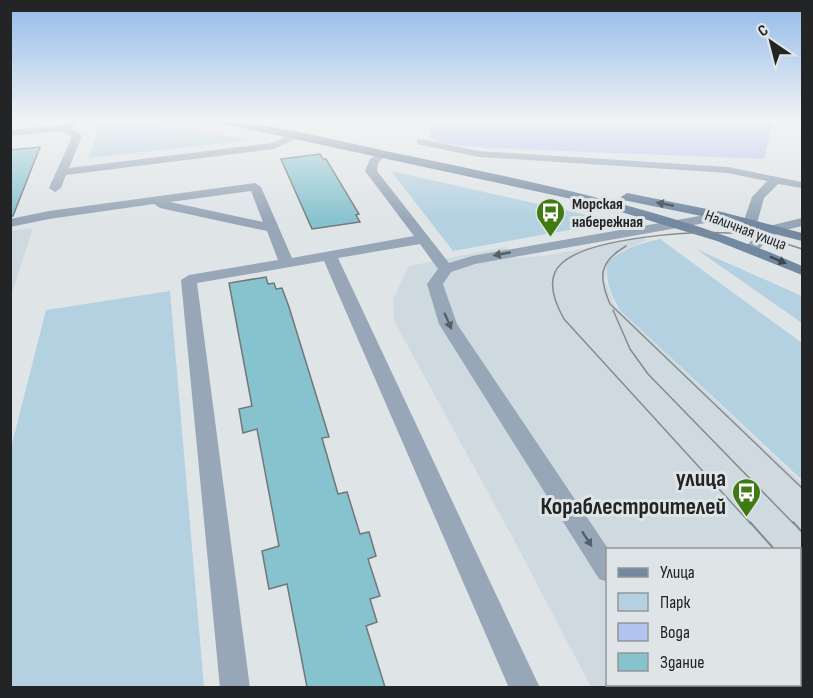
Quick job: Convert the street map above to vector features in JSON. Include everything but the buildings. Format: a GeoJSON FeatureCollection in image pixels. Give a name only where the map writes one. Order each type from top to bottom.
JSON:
{"type":"FeatureCollection","features":[{"type":"Feature","properties":{"kind":"main road"},"geometry":{"type":"LineString","coordinates":[[385,155],[582,196],[677,222]]}},
{"type":"Feature","properties":{"kind":"main road"},"geometry":{"type":"LineString","coordinates":[[423,155],[722,216]]}},
{"type":"Feature","properties":{"kind":"main road","name":"Наличная улица"},"geometry":{"type":"LineString","coordinates":[[722,216],[802,237]]}},
{"type":"Feature","properties":{"kind":"main road","name":"Наличная улица"},"geometry":{"type":"LineString","coordinates":[[677,222],[752,249],[802,271]]}},
{"type":"Feature","properties":{"kind":"street"},"geometry":{"type":"LineString","coordinates":[[49,215],[54,193],[69,155]]}},
{"type":"Feature","properties":{"kind":"street"},"geometry":{"type":"LineString","coordinates":[[62,172],[204,155]]}},
{"type":"Feature","properties":{"kind":"street"},"geometry":{"type":"LineString","coordinates":[[381,155],[373,161],[370,166],[371,171],[446,269]]}},
{"type":"Feature","properties":{"kind":"street"},"geometry":{"type":"LineString","coordinates":[[488,155],[708,168],[802,185]]}},
{"type":"Feature","properties":{"kind":"street"},"geometry":{"type":"LineString","coordinates":[[750,223],[758,197],[775,180]]}},
{"type":"Feature","properties":{"kind":"street"},"geometry":{"type":"LineString","coordinates":[[10,223],[49,215],[255,187],[287,263]]}},
{"type":"Feature","properties":{"kind":"street"},"geometry":{"type":"LineString","coordinates":[[146,201],[273,228]]}},
{"type":"Feature","properties":{"kind":"street"},"geometry":{"type":"LineString","coordinates":[[606,567],[448,324],[435,284],[446,269],[472,260],[677,222],[722,216]]}},
{"type":"Feature","properties":{"kind":"street"},"geometry":{"type":"LineString","coordinates":[[752,249],[761,237],[774,229],[802,222]]}},
{"type":"Feature","properties":{"kind":"street"},"geometry":{"type":"LineString","coordinates":[[235,687],[189,280],[423,239]]}},
{"type":"Feature","properties":{"kind":"street"},"geometry":{"type":"LineString","coordinates":[[329,255],[525,687]]}},
{"type":"Feature","properties":{"kind":"shaded area"},"geometry":{"type":"Polygon","coordinates":[[[33,228],[11,296],[11,231],[33,228]]]}},
{"type":"Feature","properties":{"kind":"shaded area"},"geometry":{"type":"Polygon","coordinates":[[[644,237],[647,240],[618,253],[608,263],[605,279],[614,304],[802,483],[802,687],[591,687],[514,540],[394,321],[393,299],[409,266],[505,247],[517,258],[544,256],[644,237]]]}},
{"type":"Feature","properties":{"kind":"green space"},"geometry":{"type":"Polygon","coordinates":[[[90,155],[120,155],[89,158],[90,155]]]}},
{"type":"Feature","properties":{"kind":"green space"},"geometry":{"type":"Polygon","coordinates":[[[391,171],[591,216],[602,224],[453,251],[391,171]]]}},
{"type":"Feature","properties":{"kind":"green space"},"geometry":{"type":"Polygon","coordinates":[[[660,239],[802,343],[802,480],[620,310],[609,288],[607,263],[626,250],[660,239]]]}},
{"type":"Feature","properties":{"kind":"green space"},"geometry":{"type":"Polygon","coordinates":[[[696,249],[802,296],[802,323],[696,249]]]}},
{"type":"Feature","properties":{"kind":"green space"},"geometry":{"type":"Polygon","coordinates":[[[170,291],[204,687],[11,687],[11,448],[46,310],[170,291]]]}},
{"type":"Feature","properties":{"kind":"water"},"geometry":{"type":"Polygon","coordinates":[[[653,155],[765,155],[764,159],[653,155]]]}},
{"type":"Feature","properties":{"kind":"tram line"},"geometry":{"type":"LineString","coordinates":[[751,524],[564,319],[555,299],[553,277],[561,264],[594,247],[667,235],[739,234],[767,238],[802,249]]}},
{"type":"Feature","properties":{"kind":"tram line"},"geometry":{"type":"LineString","coordinates":[[626,246],[610,258],[603,270],[604,285],[610,304],[802,488]]}},
{"type":"Feature","properties":{"kind":"tram line"},"geometry":{"type":"LineString","coordinates":[[613,310],[630,349],[648,374],[794,524]]}},
{"type":"Feature","properties":{"kind":"tram line"},"geometry":{"type":"LineString","coordinates":[[750,522],[773,548]]}},
{"type":"Feature","properties":{"kind":"tram line"},"geometry":{"type":"LineString","coordinates":[[793,522],[802,532]]}},
{"type":"Feature","properties":{"kind":"place","name":"Морская набережная"},"geometry":{"type":"Point","coordinates":[551,238]}},
{"type":"Feature","properties":{"kind":"place","name":"улица Кораблестроителей"},"geometry":{"type":"Point","coordinates":[747,518]}}]}
